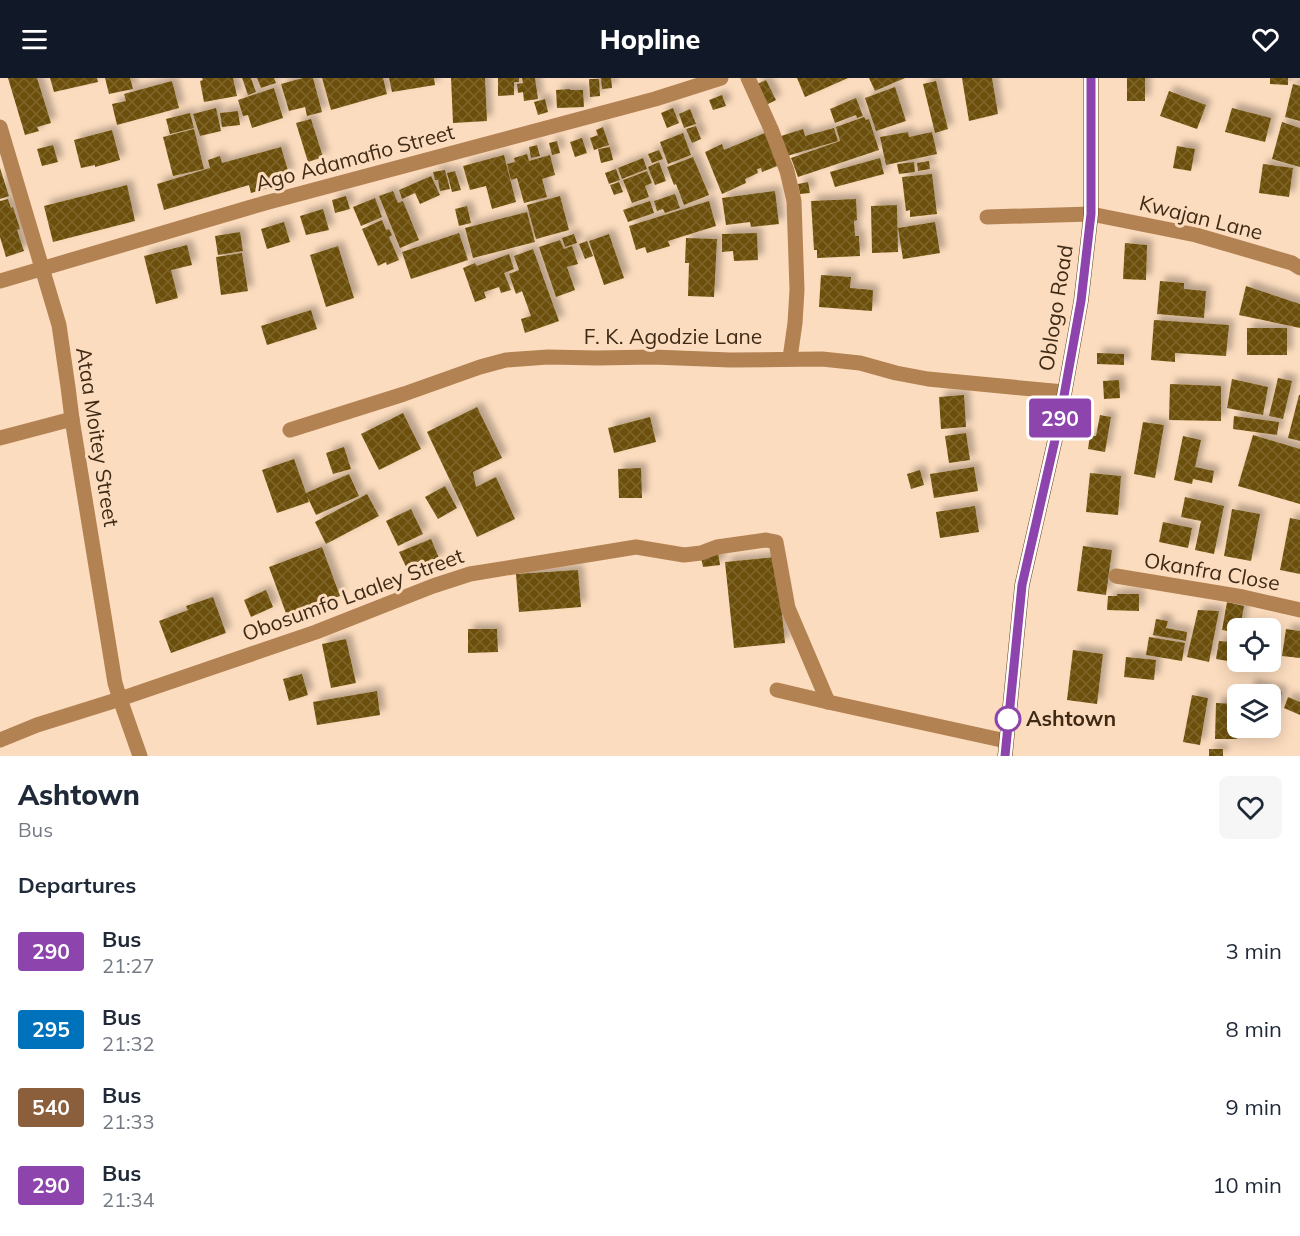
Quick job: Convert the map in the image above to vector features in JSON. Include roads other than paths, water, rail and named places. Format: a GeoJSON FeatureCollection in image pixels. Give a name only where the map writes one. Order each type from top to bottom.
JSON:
{"type":"FeatureCollection","features":[{"type":"Feature","properties":{"kind":"main road","name":"Oblogo Road"},"geometry":{"type":"LineString","coordinates":[[1006,749],[1022,585],[1060,418],[1081,301],[1091,214],[1091,78]]}},
{"type":"Feature","properties":{"kind":"street","name":"Ago Adamafio Street"},"geometry":{"type":"LineString","coordinates":[[0,281],[265,203],[655,99],[721,78]]}},
{"type":"Feature","properties":{"kind":"street"},"geometry":{"type":"LineString","coordinates":[[748,78],[787,171],[794,201],[797,290],[790,358]]}},
{"type":"Feature","properties":{"kind":"street","name":"Ataa Moitey Street"},"geometry":{"type":"LineString","coordinates":[[0,127],[59,325],[115,682],[140,756]]}},
{"type":"Feature","properties":{"kind":"street","name":"Kwajan Lane"},"geometry":{"type":"LineString","coordinates":[[987,217],[1091,214],[1196,235],[1292,263],[1300,268]]}},
{"type":"Feature","properties":{"kind":"street","name":"F. K. Agodzie Lane"},"geometry":{"type":"LineString","coordinates":[[290,430],[480,367],[506,360],[548,357],[730,360],[822,358],[860,363],[928,379],[1064,392]]}},
{"type":"Feature","properties":{"kind":"street"},"geometry":{"type":"LineString","coordinates":[[0,438],[72,419]]}},
{"type":"Feature","properties":{"kind":"street","name":"Obosumfo Laaley Street"},"geometry":{"type":"LineString","coordinates":[[0,740],[37,725],[316,632],[433,586],[470,574],[636,547],[684,555],[717,547],[766,540],[776,542],[788,608],[828,702]]}},
{"type":"Feature","properties":{"kind":"street","name":"Okanfra Close"},"geometry":{"type":"LineString","coordinates":[[1116,576],[1243,597],[1300,610]]}},
{"type":"Feature","properties":{"kind":"street"},"geometry":{"type":"LineString","coordinates":[[777,690],[1006,749]]}},
{"type":"Feature","properties":{"kind":"place","name":"Ashtown"},"geometry":{"type":"Point","coordinates":[1008,719]}}]}
